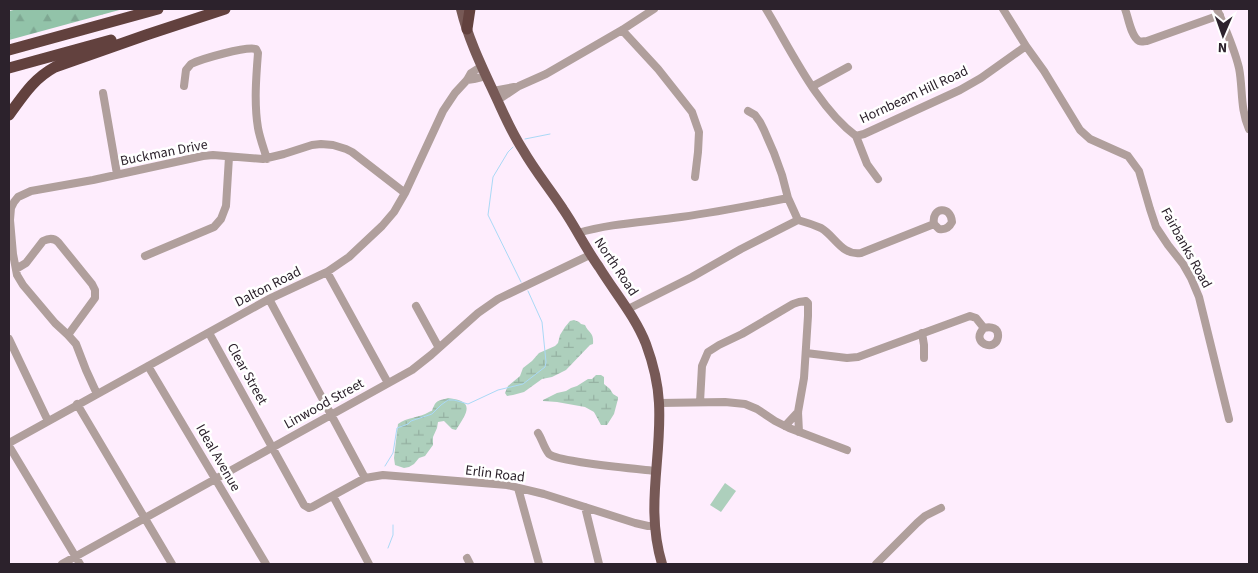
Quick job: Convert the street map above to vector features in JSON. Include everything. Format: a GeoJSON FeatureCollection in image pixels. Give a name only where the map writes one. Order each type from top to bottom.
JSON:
{"type":"FeatureCollection","features":[{"type":"Feature","properties":{"kind":"highway"},"geometry":{"type":"LineString","coordinates":[[9,50],[158,9]]}},
{"type":"Feature","properties":{"kind":"highway"},"geometry":{"type":"LineString","coordinates":[[9,68],[224,9]]}},
{"type":"Feature","properties":{"kind":"highway"},"geometry":{"type":"LineString","coordinates":[[9,115],[36,80],[55,67],[224,9]]}},
{"type":"Feature","properties":{"kind":"highway"},"geometry":{"type":"LineString","coordinates":[[467,29],[470,9]]}},
{"type":"Feature","properties":{"kind":"main road","name":"North Road"},"geometry":{"type":"LineString","coordinates":[[461,9],[484,71],[512,132],[564,210],[590,254],[628,309],[650,353],[659,403],[654,526],[662,564]]}},
{"type":"Feature","properties":{"kind":"street"},"geometry":{"type":"LineString","coordinates":[[495,96],[546,74],[654,9]]}},
{"type":"Feature","properties":{"kind":"street","name":"Hornbeam Hill Road"},"geometry":{"type":"LineString","coordinates":[[766,9],[813,86],[836,119],[856,136],[960,90],[981,78],[1026,46]]}},
{"type":"Feature","properties":{"kind":"street"},"geometry":{"type":"LineString","coordinates":[[1003,9],[1026,46]]}},
{"type":"Feature","properties":{"kind":"street"},"geometry":{"type":"LineString","coordinates":[[1125,9],[1133,34],[1142,42],[1219,12],[1236,57],[1240,74],[1244,115],[1249,129]]}},
{"type":"Feature","properties":{"kind":"street"},"geometry":{"type":"LineString","coordinates":[[622,30],[658,69],[692,112],[699,132],[695,177]]}},
{"type":"Feature","properties":{"kind":"street","name":"Fairbanks Road"},"geometry":{"type":"LineString","coordinates":[[1026,46],[1044,71],[1080,130],[1090,139],[1128,156],[1139,171],[1156,227],[1191,278],[1199,297],[1229,419]]}},
{"type":"Feature","properties":{"kind":"street"},"geometry":{"type":"LineString","coordinates":[[184,86],[187,68],[194,62],[236,50],[256,49],[258,52],[256,116],[259,135],[267,159]]}},
{"type":"Feature","properties":{"kind":"street"},"geometry":{"type":"LineString","coordinates":[[813,86],[848,67]]}},
{"type":"Feature","properties":{"kind":"street","name":"Dalton Road"},"geometry":{"type":"LineString","coordinates":[[9,444],[77,404],[210,333],[269,299],[327,272],[349,257],[394,212],[443,111],[454,93],[471,73],[484,71]]}},
{"type":"Feature","properties":{"kind":"street"},"geometry":{"type":"LineString","coordinates":[[103,93],[118,174]]}},
{"type":"Feature","properties":{"kind":"street"},"geometry":{"type":"LineString","coordinates":[[748,111],[760,122],[774,153],[788,198],[798,220],[822,229],[842,248],[853,253],[861,253],[934,224]]}},
{"type":"Feature","properties":{"kind":"street"},"geometry":{"type":"LineString","coordinates":[[856,136],[867,164],[878,179]]}},
{"type":"Feature","properties":{"kind":"street","name":"Buckman Drive"},"geometry":{"type":"LineString","coordinates":[[97,394],[76,344],[55,323],[23,285],[16,269],[10,220],[11,208],[15,200],[22,194],[204,156],[267,159],[316,144],[339,146],[352,152],[405,192]]}},
{"type":"Feature","properties":{"kind":"street"},"geometry":{"type":"LineString","coordinates":[[145,256],[214,228],[221,219],[226,206],[229,157]]}},
{"type":"Feature","properties":{"kind":"street"},"geometry":{"type":"LineString","coordinates":[[578,233],[634,222],[718,212],[788,198]]}},
{"type":"Feature","properties":{"kind":"street"},"geometry":{"type":"LineString","coordinates":[[628,309],[798,220]]}},
{"type":"Feature","properties":{"kind":"street"},"geometry":{"type":"LineString","coordinates":[[16,269],[26,263],[44,241],[53,239],[58,242],[92,284],[95,290],[95,298],[68,335]]}},
{"type":"Feature","properties":{"kind":"street","name":"Linwood Street"},"geometry":{"type":"LineString","coordinates":[[62,564],[419,365],[478,313],[498,299],[590,254]]}},
{"type":"Feature","properties":{"kind":"street"},"geometry":{"type":"LineString","coordinates":[[327,272],[388,383]]}},
{"type":"Feature","properties":{"kind":"street"},"geometry":{"type":"LineString","coordinates":[[269,299],[365,478]]}},
{"type":"Feature","properties":{"kind":"street"},"geometry":{"type":"LineString","coordinates":[[700,402],[702,366],[708,352],[793,304],[807,301],[809,310],[804,378],[798,412],[800,432]]}},
{"type":"Feature","properties":{"kind":"street"},"geometry":{"type":"LineString","coordinates":[[416,306],[439,348]]}},
{"type":"Feature","properties":{"kind":"street"},"geometry":{"type":"LineString","coordinates":[[806,353],[847,358],[858,357],[970,316],[976,318],[984,328]]}},
{"type":"Feature","properties":{"kind":"street","name":"Clear Street"},"geometry":{"type":"LineString","coordinates":[[210,333],[305,506],[312,507],[333,496]]}},
{"type":"Feature","properties":{"kind":"street"},"geometry":{"type":"LineString","coordinates":[[922,333],[924,358]]}},
{"type":"Feature","properties":{"kind":"street"},"geometry":{"type":"LineString","coordinates":[[9,339],[48,421]]}},
{"type":"Feature","properties":{"kind":"street","name":"Ideal Avenue"},"geometry":{"type":"LineString","coordinates":[[148,366],[266,564]]}},
{"type":"Feature","properties":{"kind":"street"},"geometry":{"type":"LineString","coordinates":[[659,403],[737,402],[745,404],[785,426],[847,450]]}},
{"type":"Feature","properties":{"kind":"street"},"geometry":{"type":"LineString","coordinates":[[77,404],[172,564]]}},
{"type":"Feature","properties":{"kind":"street"},"geometry":{"type":"LineString","coordinates":[[785,426],[798,412]]}},
{"type":"Feature","properties":{"kind":"street"},"geometry":{"type":"LineString","coordinates":[[538,433],[548,452],[556,457],[656,471]]}},
{"type":"Feature","properties":{"kind":"street"},"geometry":{"type":"LineString","coordinates":[[9,444],[80,564]]}},
{"type":"Feature","properties":{"kind":"street","name":"Erlin Road"},"geometry":{"type":"LineString","coordinates":[[333,496],[365,478],[383,475],[507,486],[584,506],[636,523],[654,526]]}},
{"type":"Feature","properties":{"kind":"street"},"geometry":{"type":"LineString","coordinates":[[518,488],[539,564]]}},
{"type":"Feature","properties":{"kind":"street"},"geometry":{"type":"LineString","coordinates":[[333,496],[369,564]]}},
{"type":"Feature","properties":{"kind":"street"},"geometry":{"type":"LineString","coordinates":[[584,506],[598,564]]}},
{"type":"Feature","properties":{"kind":"street"},"geometry":{"type":"LineString","coordinates":[[876,564],[925,516],[941,508]]}},
{"type":"Feature","properties":{"kind":"green space"},"geometry":{"type":"Polygon","coordinates":[[[18,9],[123,9],[9,40],[9,11],[18,9]]]}},
{"type":"Feature","properties":{"kind":"green space"},"geometry":{"type":"Polygon","coordinates":[[[574,320],[585,325],[592,335],[593,344],[566,370],[552,377],[542,379],[524,392],[507,396],[505,393],[508,386],[520,376],[523,368],[539,353],[555,346],[565,327],[570,321],[574,320]]]}},
{"type":"Feature","properties":{"kind":"green space"},"geometry":{"type":"Polygon","coordinates":[[[596,375],[604,377],[604,384],[618,397],[614,414],[607,425],[601,425],[594,412],[585,407],[543,401],[588,379],[592,379],[596,375]]]}},
{"type":"Feature","properties":{"kind":"green space"},"geometry":{"type":"Polygon","coordinates":[[[448,398],[463,402],[467,409],[456,430],[452,429],[444,421],[438,422],[433,437],[433,445],[425,456],[419,458],[409,467],[404,468],[395,465],[394,458],[398,424],[431,411],[436,402],[448,398]]]}},
{"type":"Feature","properties":{"kind":"green space"},"geometry":{"type":"Polygon","coordinates":[[[725,483],[736,491],[721,512],[710,505],[725,483]]]}},
{"type":"Feature","properties":{"kind":"waterway"},"geometry":{"type":"LineString","coordinates":[[525,139],[550,134]]}},
{"type":"Feature","properties":{"kind":"waterway"},"geometry":{"type":"LineString","coordinates":[[513,147],[493,177],[488,215],[521,282]]}},
{"type":"Feature","properties":{"kind":"waterway"},"geometry":{"type":"LineString","coordinates":[[385,466],[393,453],[397,428],[432,414],[448,400],[468,404],[498,390],[523,384],[545,367],[542,322],[528,291]]}},
{"type":"Feature","properties":{"kind":"waterway"},"geometry":{"type":"LineString","coordinates":[[388,548],[393,535],[393,525]]}}]}
